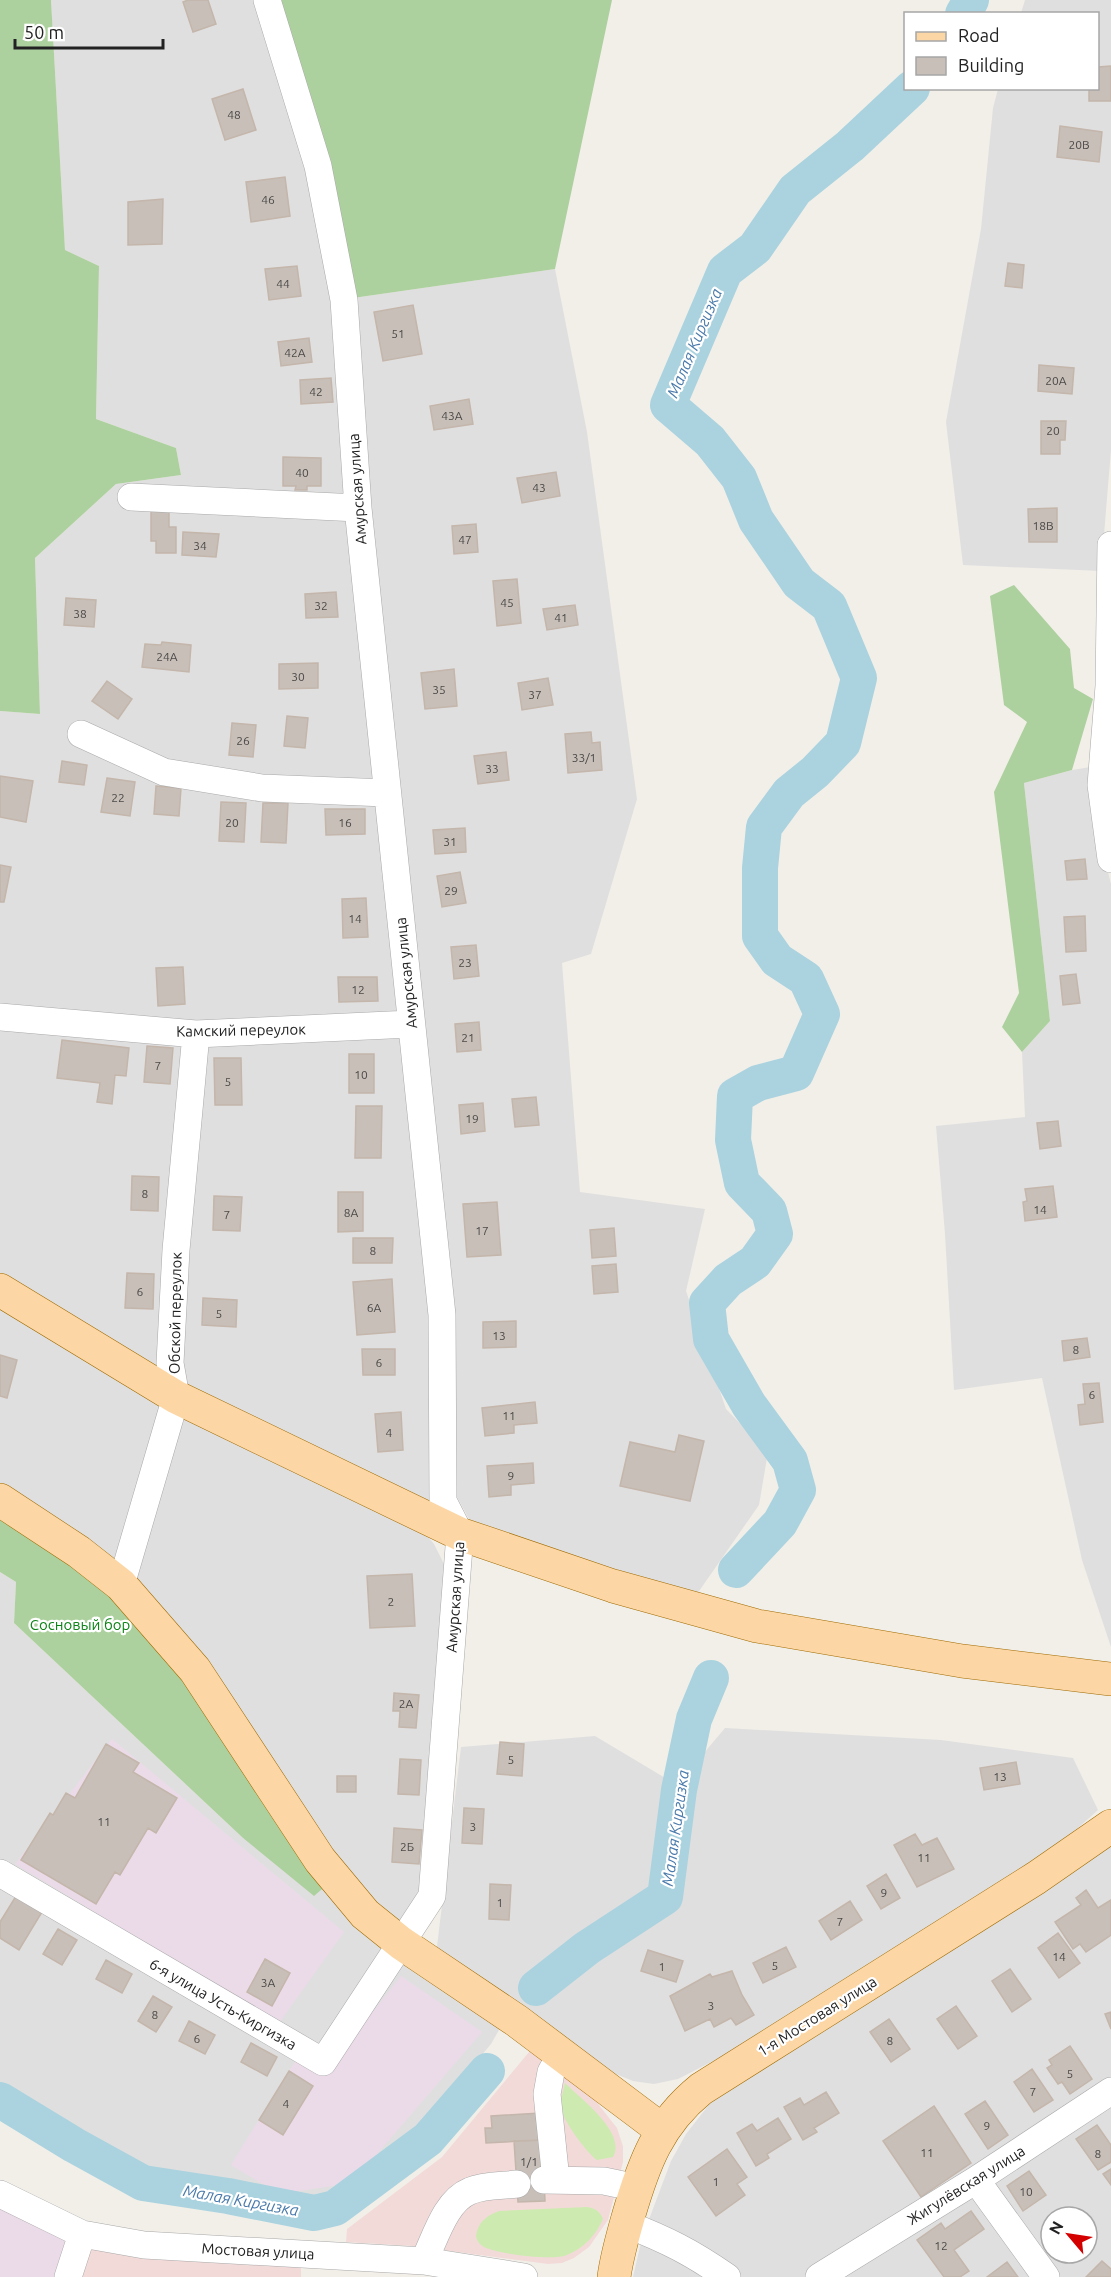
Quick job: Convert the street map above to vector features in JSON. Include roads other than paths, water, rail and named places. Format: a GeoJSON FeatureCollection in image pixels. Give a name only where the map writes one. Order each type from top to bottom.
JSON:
{"type":"FeatureCollection","features":[{"type":"Feature","properties":{"kind":"main road"},"geometry":{"type":"LineString","coordinates":[[0,1290],[176,1397],[460,1534],[613,1586],[757,1626],[962,1661],[1111,1679]]}},
{"type":"Feature","properties":{"kind":"main road"},"geometry":{"type":"LineString","coordinates":[[0,1500],[79,1552],[121,1585],[195,1670],[321,1860],[365,1914],[401,1943],[517,2021],[662,2130]]}},
{"type":"Feature","properties":{"kind":"main road","name":"1-я Мостовая улица"},"geometry":{"type":"LineString","coordinates":[[614,2277],[616,2259],[643,2167],[672,2116],[701,2089],[1036,1878],[1111,1826]]}},
{"type":"Feature","properties":{"kind":"street","name":"Амурская улица"},"geometry":{"type":"LineString","coordinates":[[267,0],[318,166],[344,300],[358,508],[442,1315],[443,1501],[460,1534],[432,1896],[401,1943]]}},
{"type":"Feature","properties":{"kind":"street"},"geometry":{"type":"LineString","coordinates":[[131,497],[358,508]]}},
{"type":"Feature","properties":{"kind":"street"},"geometry":{"type":"LineString","coordinates":[[1111,545],[1109,686],[1101,785],[1111,859]]}},
{"type":"Feature","properties":{"kind":"street"},"geometry":{"type":"LineString","coordinates":[[81,734],[164,772],[262,788],[386,793]]}},
{"type":"Feature","properties":{"kind":"street","name":"Камский переулок"},"geometry":{"type":"LineString","coordinates":[[0,1017],[196,1034],[411,1024]]}},
{"type":"Feature","properties":{"kind":"street","name":"Обской переулок"},"geometry":{"type":"LineString","coordinates":[[121,1585],[176,1397],[170,1363],[176,1250],[196,1034]]}},
{"type":"Feature","properties":{"kind":"street","name":"6-я улица Усть-Киргизка"},"geometry":{"type":"LineString","coordinates":[[0,1873],[323,2062],[401,1943]]}},
{"type":"Feature","properties":{"kind":"street"},"geometry":{"type":"LineString","coordinates":[[561,2054],[551,2072],[547,2094],[550,2180],[604,2181],[637,2188]]}},
{"type":"Feature","properties":{"kind":"street","name":"Жигулёвская улица"},"geometry":{"type":"LineString","coordinates":[[819,2277],[976,2180],[1111,2091]]}},
{"type":"Feature","properties":{"kind":"street"},"geometry":{"type":"LineString","coordinates":[[976,2180],[1046,2277]]}},
{"type":"Feature","properties":{"kind":"street"},"geometry":{"type":"LineString","coordinates":[[424,2261],[448,2212],[461,2196],[478,2188],[516,2184]]}},
{"type":"Feature","properties":{"kind":"street","name":"Мостовая улица"},"geometry":{"type":"LineString","coordinates":[[0,2194],[82,2234],[144,2245],[311,2265],[424,2261],[490,2274],[524,2277]]}},
{"type":"Feature","properties":{"kind":"street"},"geometry":{"type":"LineString","coordinates":[[626,2224],[668,2240],[693,2253],[727,2277]]}},
{"type":"Feature","properties":{"kind":"street"},"geometry":{"type":"LineString","coordinates":[[68,2277],[82,2234]]}},
{"type":"Feature","properties":{"kind":"waterway","name":"Малая Киргизка"},"geometry":{"type":"LineString","coordinates":[[964,12],[971,0]]}},
{"type":"Feature","properties":{"kind":"waterway","name":"Малая Киргизка"},"geometry":{"type":"LineString","coordinates":[[736,1570],[780,1523],[798,1490],[790,1461],[749,1405],[711,1339],[707,1303],[728,1280],[755,1262],[775,1234],[769,1211],[742,1183],[733,1140],[735,1096],[758,1083],[796,1073],[822,1014],[806,979],[777,960],[760,936],[760,868],[764,827],[789,793],[815,772],[843,743],[859,678],[829,606],[799,583],[756,520],[739,478],[710,441],[668,405],[725,271],[755,248],[795,190],[850,146],[910,90]]}},
{"type":"Feature","properties":{"kind":"waterway","name":"Малая Киргизка"},"geometry":{"type":"LineString","coordinates":[[536,1988],[587,1948],[665,1897],[679,1790],[694,1719],[711,1678]]}},
{"type":"Feature","properties":{"kind":"waterway","name":"Малая Киргизка"},"geometry":{"type":"LineString","coordinates":[[0,2100],[143,2183],[228,2196],[314,2213],[335,2208],[428,2139],[487,2071]]}},
{"type":"Feature","properties":{"kind":"park label","name":"Сосновый бор"},"geometry":{"type":"Point","coordinates":[80,1624]}}]}
